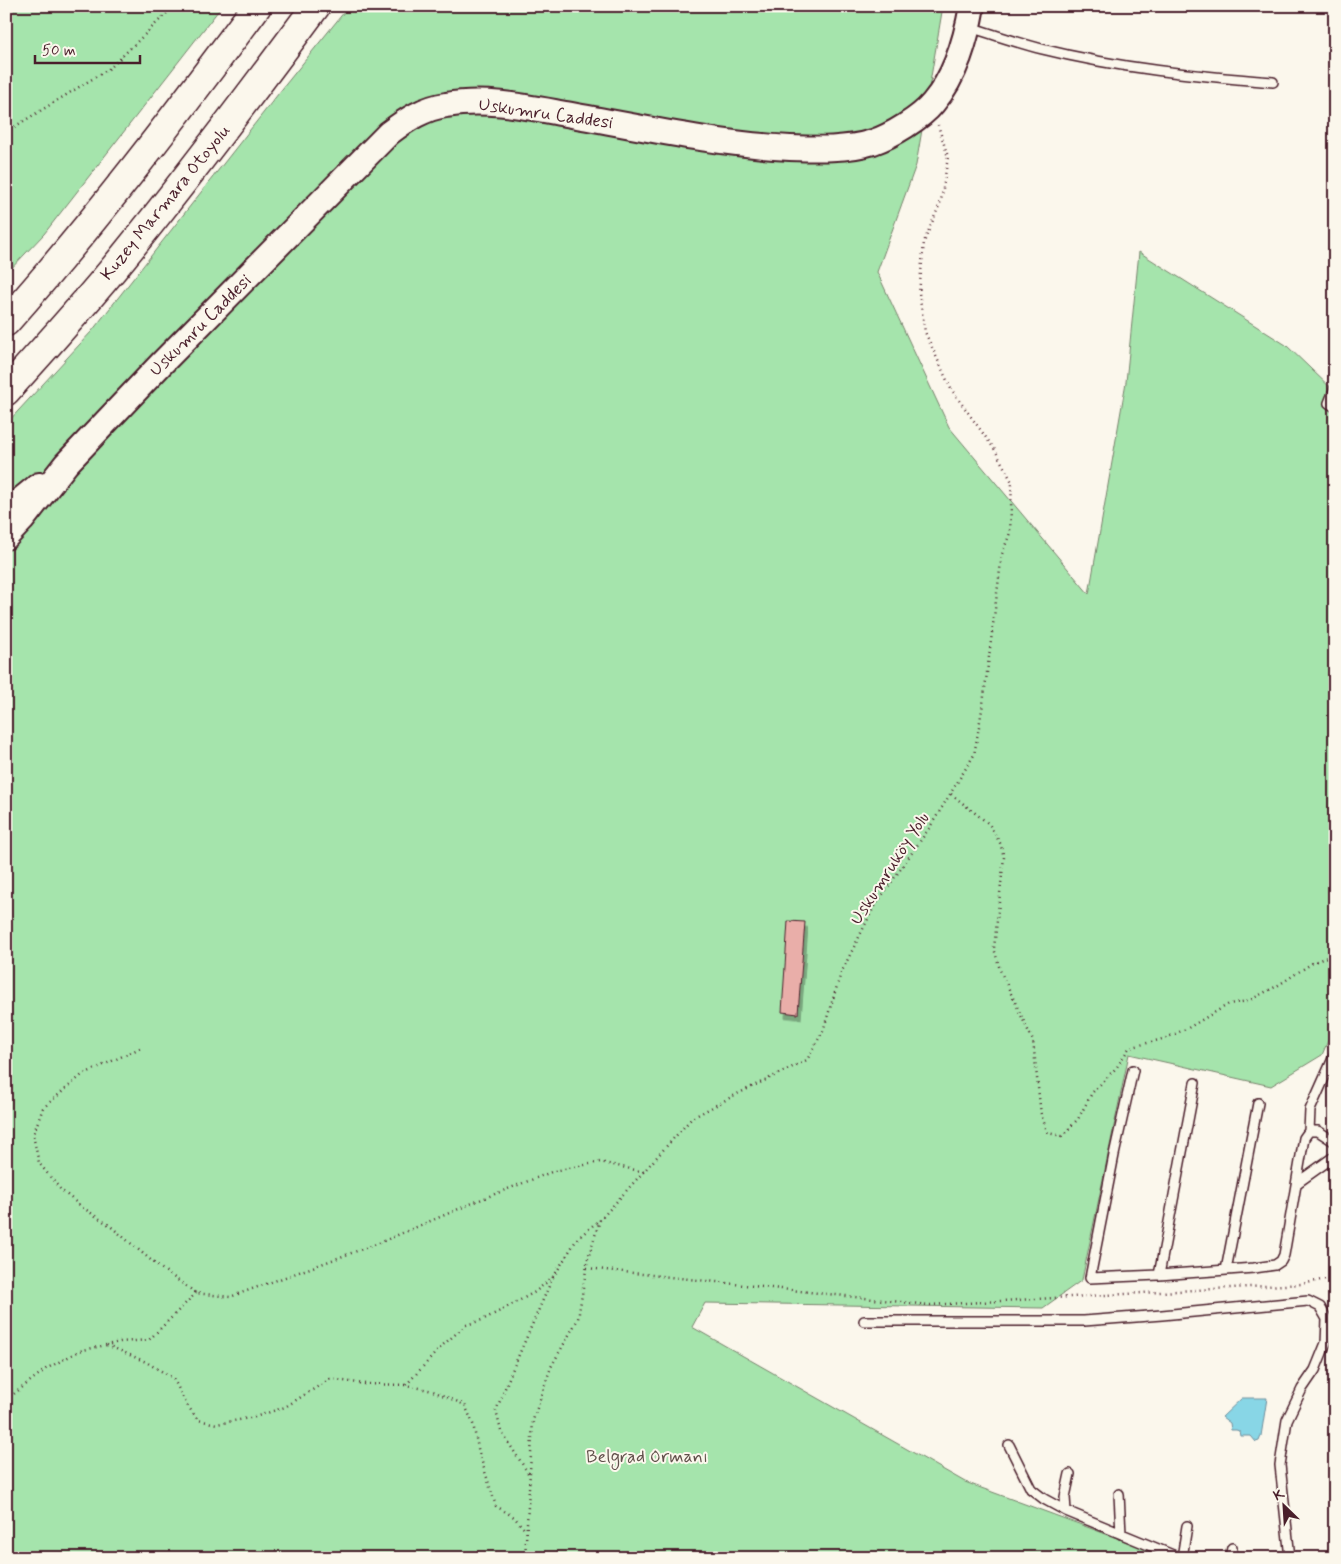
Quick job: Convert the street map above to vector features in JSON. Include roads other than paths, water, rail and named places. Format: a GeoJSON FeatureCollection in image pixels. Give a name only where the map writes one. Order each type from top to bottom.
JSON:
{"type":"FeatureCollection","features":[{"type":"Feature","properties":{"kind":"highway"},"geometry":{"type":"LineString","coordinates":[[6,322],[106,205],[172,121],[257,6]]}},
{"type":"Feature","properties":{"kind":"highway","name":"Kuzey Marmara Otoyolu"},"geometry":{"type":"LineString","coordinates":[[6,392],[93,293],[174,194],[316,6]]}},
{"type":"Feature","properties":{"kind":"main road","name":"Uskumru Caddesi"},"geometry":{"type":"LineString","coordinates":[[6,536],[22,520],[66,464],[162,363],[389,133],[406,120],[424,111],[444,105],[470,102],[495,103],[525,106],[706,139],[752,145],[839,148],[873,142],[904,128],[932,105],[949,81],[962,48],[971,16]]}},
{"type":"Feature","properties":{"kind":"main road","name":"Uskumru Caddesi"},"geometry":{"type":"LineString","coordinates":[[6,512],[66,464]]}},
{"type":"Feature","properties":{"kind":"lane"},"geometry":{"type":"LineString","coordinates":[[971,16],[1041,49],[1088,59],[1177,73],[1273,82]]}},
{"type":"Feature","properties":{"kind":"lane"},"geometry":{"type":"LineString","coordinates":[[1335,388],[1329,403],[1335,407]]}},
{"type":"Feature","properties":{"kind":"lane"},"geometry":{"type":"LineString","coordinates":[[1133,1070],[1090,1278],[1226,1270],[1268,1266],[1281,1262],[1284,1255],[1304,1138],[1309,1131],[1310,1110],[1335,1054]]}},
{"type":"Feature","properties":{"kind":"lane"},"geometry":{"type":"LineString","coordinates":[[1159,1275],[1195,1083]]}},
{"type":"Feature","properties":{"kind":"lane"},"geometry":{"type":"LineString","coordinates":[[1226,1270],[1258,1102]]}},
{"type":"Feature","properties":{"kind":"lane"},"geometry":{"type":"LineString","coordinates":[[1309,1131],[1318,1131],[1335,1142]]}},
{"type":"Feature","properties":{"kind":"lane"},"geometry":{"type":"LineString","coordinates":[[1297,1183],[1335,1156]]}},
{"type":"Feature","properties":{"kind":"lane"},"geometry":{"type":"LineString","coordinates":[[864,1321],[1084,1321],[1308,1301],[1320,1307],[1327,1319],[1326,1343],[1315,1370],[1302,1389],[1287,1420],[1280,1466],[1290,1558]]}},
{"type":"Feature","properties":{"kind":"lane"},"geometry":{"type":"LineString","coordinates":[[1010,1446],[1031,1489],[1066,1512],[1181,1558],[1187,1526]]}},
{"type":"Feature","properties":{"kind":"lane"},"geometry":{"type":"LineString","coordinates":[[1066,1512],[1066,1497],[1070,1474]]}},
{"type":"Feature","properties":{"kind":"lane"},"geometry":{"type":"LineString","coordinates":[[1119,1494],[1121,1534]]}},
{"type":"Feature","properties":{"kind":"water"},"geometry":{"type":"Polygon","coordinates":[[[1242,1398],[1267,1398],[1259,1441],[1256,1442],[1251,1436],[1241,1436],[1240,1431],[1231,1430],[1230,1423],[1222,1417],[1242,1398]]]}},
{"type":"Feature","properties":{"kind":"park label","name":"Belgrad Ormanı"},"geometry":{"type":"Point","coordinates":[647,1456]}}]}
